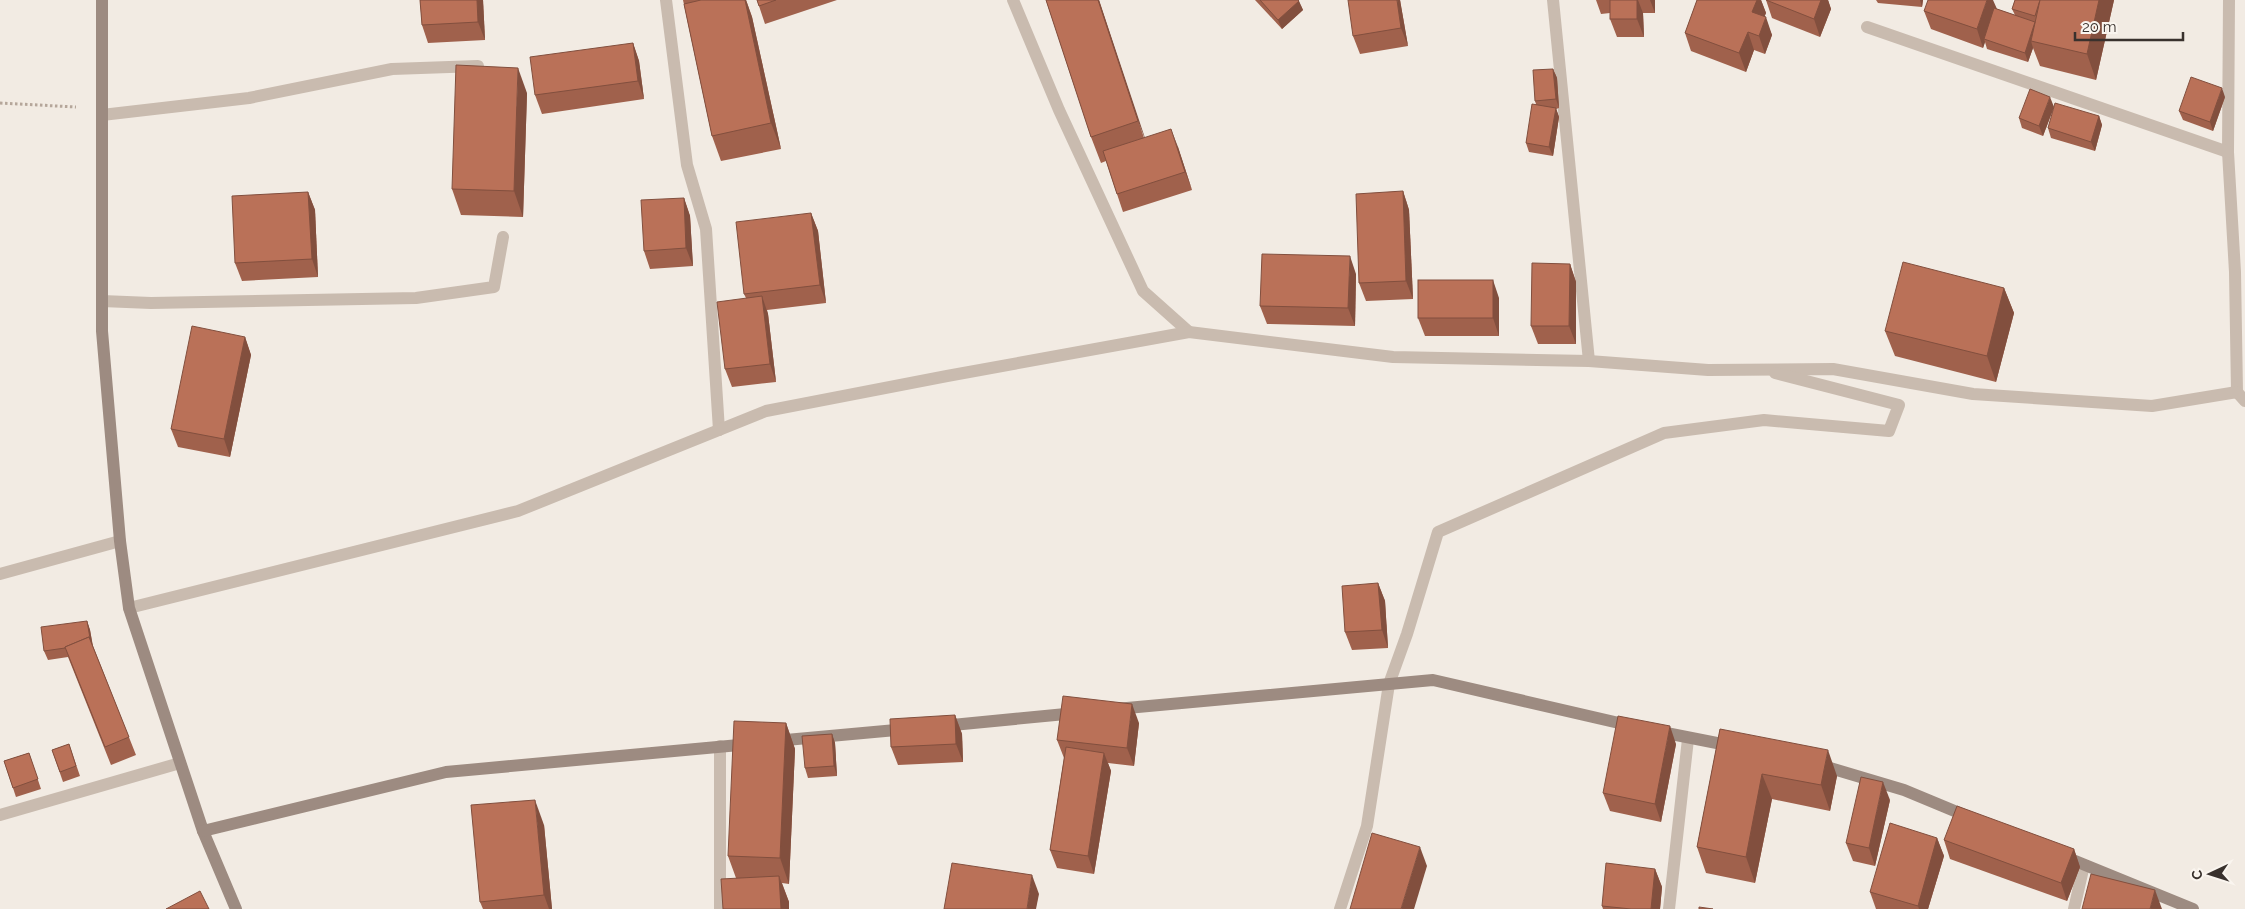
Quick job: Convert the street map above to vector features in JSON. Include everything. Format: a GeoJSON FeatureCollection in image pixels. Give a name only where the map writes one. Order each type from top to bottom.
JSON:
{"type":"FeatureCollection","features":[{"type":"Feature","properties":{"kind":"street"},"geometry":{"type":"LineString","coordinates":[[102,0],[102,331],[120,541],[130,608],[203,831],[236,909]]}},
{"type":"Feature","properties":{"kind":"street"},"geometry":{"type":"LineString","coordinates":[[666,0],[687,165],[706,229],[718,430]]}},
{"type":"Feature","properties":{"kind":"street"},"geometry":{"type":"LineString","coordinates":[[1013,0],[1059,110],[1143,291],[1189,332]]}},
{"type":"Feature","properties":{"kind":"street"},"geometry":{"type":"LineString","coordinates":[[1553,0],[1589,361]]}},
{"type":"Feature","properties":{"kind":"street"},"geometry":{"type":"LineString","coordinates":[[130,608],[518,511],[766,411],[1189,332],[1393,357],[1589,361],[1708,370],[1833,369],[1973,394],[2152,406],[2241,397],[2240,273],[2228,152],[2229,0]]}},
{"type":"Feature","properties":{"kind":"street"},"geometry":{"type":"LineString","coordinates":[[1867,27],[2228,152]]}},
{"type":"Feature","properties":{"kind":"street"},"geometry":{"type":"LineString","coordinates":[[102,111],[249,98],[392,69],[478,66]]}},
{"type":"Feature","properties":{"kind":"street"},"geometry":{"type":"LineString","coordinates":[[102,301],[151,303],[416,298],[494,288],[503,237]]}},
{"type":"Feature","properties":{"kind":"street"},"geometry":{"type":"LineString","coordinates":[[1340,909],[1367,826],[1389,684],[1407,634],[1438,532],[1664,433],[1764,420],[1889,431],[1899,405],[1758,369]]}},
{"type":"Feature","properties":{"kind":"street"},"geometry":{"type":"LineString","coordinates":[[0,574],[120,541]]}},
{"type":"Feature","properties":{"kind":"street"},"geometry":{"type":"LineString","coordinates":[[203,831],[446,772],[1432,680],[1688,739],[1746,749]]}},
{"type":"Feature","properties":{"kind":"street"},"geometry":{"type":"LineString","coordinates":[[1668,909],[1688,739]]}},
{"type":"Feature","properties":{"kind":"street"},"geometry":{"type":"LineString","coordinates":[[720,746],[720,909]]}},
{"type":"Feature","properties":{"kind":"street"},"geometry":{"type":"LineString","coordinates":[[1812,762],[1904,790],[1985,824]]}},
{"type":"Feature","properties":{"kind":"street"},"geometry":{"type":"LineString","coordinates":[[0,815],[180,763]]}},
{"type":"Feature","properties":{"kind":"street"},"geometry":{"type":"LineString","coordinates":[[2048,850],[2193,909]]}},
{"type":"Feature","properties":{"kind":"street"},"geometry":{"type":"LineString","coordinates":[[2074,909],[2084,864]]}},
{"type":"Feature","properties":{"kind":"path"},"geometry":{"type":"LineString","coordinates":[[0,102],[102,111]]}},
{"type":"Feature","properties":{"kind":"building"},"geometry":{"type":"Polygon","coordinates":[[[420,0],[477,0],[478,22],[422,25],[420,0]]]}},
{"type":"Feature","properties":{"kind":"building"},"geometry":{"type":"Polygon","coordinates":[[[701,0],[745,0],[771,123],[712,136],[684,4],[701,0]]]}},
{"type":"Feature","properties":{"kind":"building"},"geometry":{"type":"Polygon","coordinates":[[[757,0],[776,0],[759,6],[757,0]]]}},
{"type":"Feature","properties":{"kind":"building"},"geometry":{"type":"Polygon","coordinates":[[[1046,0],[1098,0],[1138,121],[1091,137],[1046,0]]]}},
{"type":"Feature","properties":{"kind":"building"},"geometry":{"type":"Polygon","coordinates":[[[1260,0],[1298,0],[1299,1],[1278,20],[1260,0]]]}},
{"type":"Feature","properties":{"kind":"building"},"geometry":{"type":"Polygon","coordinates":[[[1348,0],[1397,0],[1401,28],[1353,36],[1348,0]]]}},
{"type":"Feature","properties":{"kind":"building"},"geometry":{"type":"Polygon","coordinates":[[[1610,0],[1637,0],[1637,19],[1610,19],[1610,0]]]}},
{"type":"Feature","properties":{"kind":"building"},"geometry":{"type":"Polygon","coordinates":[[[1697,0],[1757,0],[1752,12],[1766,17],[1759,36],[1748,32],[1739,53],[1685,33],[1697,0]]]}},
{"type":"Feature","properties":{"kind":"building"},"geometry":{"type":"Polygon","coordinates":[[[1766,0],[1821,0],[1814,19],[1766,0]]]}},
{"type":"Feature","properties":{"kind":"building"},"geometry":{"type":"Polygon","coordinates":[[[1928,0],[1987,0],[1977,29],[1924,11],[1928,0]]]}},
{"type":"Feature","properties":{"kind":"building"},"geometry":{"type":"Polygon","coordinates":[[[2015,0],[2040,0],[2035,16],[2012,9],[2015,0]]]}},
{"type":"Feature","properties":{"kind":"building"},"geometry":{"type":"Polygon","coordinates":[[[2040,0],[2099,0],[2087,54],[2031,41],[2040,0]]]}},
{"type":"Feature","properties":{"kind":"building"},"geometry":{"type":"Polygon","coordinates":[[[1994,8],[2035,22],[2025,53],[1984,39],[1994,8]]]}},
{"type":"Feature","properties":{"kind":"building"},"geometry":{"type":"Polygon","coordinates":[[[633,43],[638,81],[535,95],[530,57],[633,43]]]}},
{"type":"Feature","properties":{"kind":"building"},"geometry":{"type":"Polygon","coordinates":[[[456,65],[518,68],[514,191],[452,189],[456,65]]]}},
{"type":"Feature","properties":{"kind":"building"},"geometry":{"type":"Polygon","coordinates":[[[1553,69],[1556,99],[1535,101],[1533,70],[1553,69]]]}},
{"type":"Feature","properties":{"kind":"building"},"geometry":{"type":"Polygon","coordinates":[[[2191,77],[2222,88],[2210,122],[2179,111],[2191,77]]]}},
{"type":"Feature","properties":{"kind":"building"},"geometry":{"type":"Polygon","coordinates":[[[2030,89],[2050,97],[2039,126],[2019,118],[2030,89]]]}},
{"type":"Feature","properties":{"kind":"building"},"geometry":{"type":"Polygon","coordinates":[[[2055,103],[2099,116],[2091,142],[2048,128],[2055,103]]]}},
{"type":"Feature","properties":{"kind":"building"},"geometry":{"type":"Polygon","coordinates":[[[1532,104],[1556,108],[1549,147],[1526,143],[1532,104]]]}},
{"type":"Feature","properties":{"kind":"building"},"geometry":{"type":"Polygon","coordinates":[[[1171,129],[1185,172],[1117,194],[1103,151],[1171,129]]]}},
{"type":"Feature","properties":{"kind":"building"},"geometry":{"type":"Polygon","coordinates":[[[1403,191],[1406,281],[1359,283],[1356,194],[1403,191]]]}},
{"type":"Feature","properties":{"kind":"building"},"geometry":{"type":"Polygon","coordinates":[[[308,192],[312,259],[235,263],[232,196],[308,192]]]}},
{"type":"Feature","properties":{"kind":"building"},"geometry":{"type":"Polygon","coordinates":[[[684,198],[686,248],[644,251],[641,200],[684,198]]]}},
{"type":"Feature","properties":{"kind":"building"},"geometry":{"type":"Polygon","coordinates":[[[811,213],[820,285],[744,294],[736,222],[811,213]]]}},
{"type":"Feature","properties":{"kind":"building"},"geometry":{"type":"Polygon","coordinates":[[[1262,254],[1350,256],[1348,308],[1260,306],[1262,254]]]}},
{"type":"Feature","properties":{"kind":"building"},"geometry":{"type":"Polygon","coordinates":[[[1903,262],[2004,288],[1987,356],[1885,331],[1903,262]]]}},
{"type":"Feature","properties":{"kind":"building"},"geometry":{"type":"Polygon","coordinates":[[[1532,263],[1570,264],[1569,326],[1531,326],[1532,263]]]}},
{"type":"Feature","properties":{"kind":"building"},"geometry":{"type":"Polygon","coordinates":[[[1418,280],[1493,280],[1493,318],[1418,318],[1418,280]]]}},
{"type":"Feature","properties":{"kind":"building"},"geometry":{"type":"Polygon","coordinates":[[[762,296],[770,364],[725,369],[717,302],[762,296]]]}},
{"type":"Feature","properties":{"kind":"building"},"geometry":{"type":"Polygon","coordinates":[[[192,326],[245,337],[224,439],[171,429],[192,326]]]}},
{"type":"Feature","properties":{"kind":"building"},"geometry":{"type":"Polygon","coordinates":[[[1378,583],[1382,630],[1345,632],[1342,586],[1378,583]]]}},
{"type":"Feature","properties":{"kind":"building"},"geometry":{"type":"Polygon","coordinates":[[[87,621],[90,638],[65,648],[44,651],[41,627],[87,621]]]}},
{"type":"Feature","properties":{"kind":"building"},"geometry":{"type":"Polygon","coordinates":[[[89,637],[129,737],[105,747],[65,647],[89,637]]]}},
{"type":"Feature","properties":{"kind":"building"},"geometry":{"type":"Polygon","coordinates":[[[1063,696],[1132,704],[1127,748],[1057,740],[1063,696]]]}},
{"type":"Feature","properties":{"kind":"building"},"geometry":{"type":"Polygon","coordinates":[[[955,715],[956,744],[891,747],[890,719],[955,715]]]}},
{"type":"Feature","properties":{"kind":"building"},"geometry":{"type":"Polygon","coordinates":[[[1618,716],[1670,726],[1655,804],[1603,793],[1618,716]]]}},
{"type":"Feature","properties":{"kind":"building"},"geometry":{"type":"Polygon","coordinates":[[[734,721],[786,723],[780,858],[728,856],[734,721]]]}},
{"type":"Feature","properties":{"kind":"building"},"geometry":{"type":"Polygon","coordinates":[[[1720,729],[1828,750],[1821,785],[1762,774],[1746,857],[1697,847],[1720,729]]]}},
{"type":"Feature","properties":{"kind":"building"},"geometry":{"type":"Polygon","coordinates":[[[832,734],[834,766],[805,768],[802,736],[832,734]]]}},
{"type":"Feature","properties":{"kind":"building"},"geometry":{"type":"Polygon","coordinates":[[[69,744],[76,766],[60,772],[52,750],[69,744]]]}},
{"type":"Feature","properties":{"kind":"building"},"geometry":{"type":"Polygon","coordinates":[[[1066,747],[1104,753],[1088,856],[1050,850],[1066,747]]]}},
{"type":"Feature","properties":{"kind":"building"},"geometry":{"type":"Polygon","coordinates":[[[29,753],[38,779],[13,788],[4,761],[29,753]]]}},
{"type":"Feature","properties":{"kind":"building"},"geometry":{"type":"Polygon","coordinates":[[[1861,777],[1883,782],[1869,848],[1846,843],[1861,777]]]}},
{"type":"Feature","properties":{"kind":"building"},"geometry":{"type":"Polygon","coordinates":[[[535,800],[544,895],[480,902],[471,805],[535,800]]]}},
{"type":"Feature","properties":{"kind":"building"},"geometry":{"type":"Polygon","coordinates":[[[1957,806],[2074,849],[2061,883],[1944,840],[1957,806]]]}},
{"type":"Feature","properties":{"kind":"building"},"geometry":{"type":"Polygon","coordinates":[[[1890,823],[1937,838],[1918,906],[1870,892],[1890,823]]]}},
{"type":"Feature","properties":{"kind":"building"},"geometry":{"type":"Polygon","coordinates":[[[1372,833],[1420,847],[1401,909],[1350,909],[1372,833]]]}},
{"type":"Feature","properties":{"kind":"building"},"geometry":{"type":"Polygon","coordinates":[[[952,863],[1032,875],[1027,909],[944,909],[952,863]]]}},
{"type":"Feature","properties":{"kind":"building"},"geometry":{"type":"Polygon","coordinates":[[[1606,863],[1655,869],[1651,909],[1602,906],[1606,863]]]}},
{"type":"Feature","properties":{"kind":"building"},"geometry":{"type":"Polygon","coordinates":[[[2091,874],[2155,890],[2150,909],[2082,909],[2091,874]]]}},
{"type":"Feature","properties":{"kind":"building"},"geometry":{"type":"Polygon","coordinates":[[[779,876],[781,909],[723,909],[721,879],[779,876]]]}},
{"type":"Feature","properties":{"kind":"building"},"geometry":{"type":"Polygon","coordinates":[[[200,891],[209,909],[166,909],[200,891]]]}}]}
